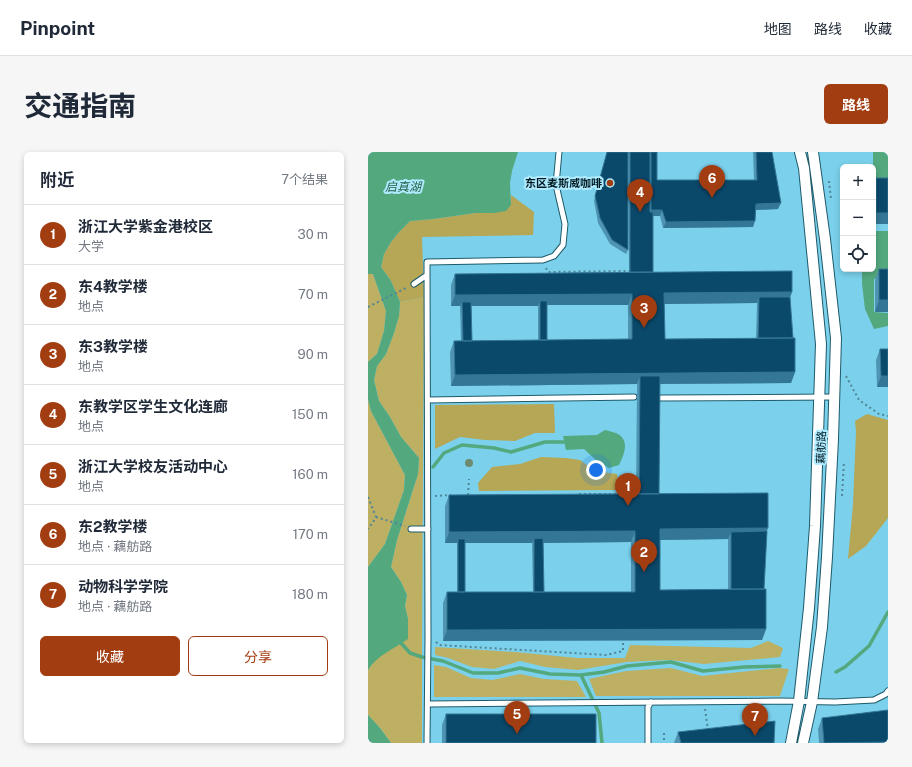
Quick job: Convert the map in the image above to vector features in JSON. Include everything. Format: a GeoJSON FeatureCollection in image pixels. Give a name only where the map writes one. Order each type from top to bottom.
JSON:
{"type":"FeatureCollection","features":[{"type":"Feature","properties":{"kind":"street","name":"藕舫路"},"geometry":{"type":"LineString","coordinates":[[791,743],[799,701],[810,593],[815,526],[821,344],[804,168],[800,152]]}},
{"type":"Feature","properties":{"kind":"street","name":"藕舫路"},"geometry":{"type":"LineString","coordinates":[[803,743],[812,702],[822,627],[827,557],[836,338],[825,239],[813,152]]}},
{"type":"Feature","properties":{"kind":"lane"},"geometry":{"type":"LineString","coordinates":[[427,743],[427,262],[543,260],[554,256],[563,245],[565,224],[556,185],[559,152]]}},
{"type":"Feature","properties":{"kind":"lane"},"geometry":{"type":"LineString","coordinates":[[414,284],[427,275]]}},
{"type":"Feature","properties":{"kind":"lane"},"geometry":{"type":"LineString","coordinates":[[661,398],[834,397]]}},
{"type":"Feature","properties":{"kind":"lane"},"geometry":{"type":"LineString","coordinates":[[428,400],[634,398]]}},
{"type":"Feature","properties":{"kind":"lane"},"geometry":{"type":"LineString","coordinates":[[411,529],[428,529]]}},
{"type":"Feature","properties":{"kind":"lane"},"geometry":{"type":"LineString","coordinates":[[428,704],[579,702],[835,702],[874,700],[886,694],[888,691]]}},
{"type":"Feature","properties":{"kind":"lane"},"geometry":{"type":"LineString","coordinates":[[648,743],[648,707],[652,702]]}},
{"type":"Feature","properties":{"kind":"path"},"geometry":{"type":"LineString","coordinates":[[543,260],[548,272],[629,271]]}},
{"type":"Feature","properties":{"kind":"path"},"geometry":{"type":"LineString","coordinates":[[368,307],[414,284]]}},
{"type":"Feature","properties":{"kind":"path"},"geometry":{"type":"LineString","coordinates":[[845,375],[860,400],[879,414],[888,416]]}},
{"type":"Feature","properties":{"kind":"path"},"geometry":{"type":"LineString","coordinates":[[461,495],[468,495],[469,479]]}},
{"type":"Feature","properties":{"kind":"path"},"geometry":{"type":"LineString","coordinates":[[575,494],[636,494]]}},
{"type":"Feature","properties":{"kind":"path"},"geometry":{"type":"LineString","coordinates":[[428,496],[455,495]]}},
{"type":"Feature","properties":{"kind":"path"},"geometry":{"type":"LineString","coordinates":[[368,497],[376,517]]}},
{"type":"Feature","properties":{"kind":"path"},"geometry":{"type":"LineString","coordinates":[[376,517],[411,529]]}},
{"type":"Feature","properties":{"kind":"path"},"geometry":{"type":"LineString","coordinates":[[368,529],[376,517]]}},
{"type":"Feature","properties":{"kind":"path"},"geometry":{"type":"LineString","coordinates":[[428,637],[439,644],[606,655],[623,651],[623,641]]}},
{"type":"Feature","properties":{"kind":"path"},"geometry":{"type":"LineString","coordinates":[[705,706],[708,733]]}},
{"type":"Feature","properties":{"kind":"path"},"geometry":{"type":"LineString","coordinates":[[664,734],[664,743]]}},
{"type":"Feature","properties":{"kind":"shaded area"},"geometry":{"type":"Polygon","coordinates":[[[368,152],[888,152],[888,743],[368,743],[368,152]]]}},
{"type":"Feature","properties":{"kind":"shaded area"},"geometry":{"type":"Polygon","coordinates":[[[511,195],[534,212],[533,235],[422,237],[424,297],[400,302],[391,281],[381,267],[384,254],[391,242],[410,221],[475,213],[494,213],[511,205],[511,195]]]}},
{"type":"Feature","properties":{"kind":"shaded area"},"geometry":{"type":"Polygon","coordinates":[[[368,274],[373,274],[386,311],[384,331],[377,354],[368,362],[368,274]]]}},
{"type":"Feature","properties":{"kind":"shaded area"},"geometry":{"type":"Polygon","coordinates":[[[424,297],[422,743],[391,743],[368,715],[368,670],[374,661],[401,643],[408,619],[405,606],[407,595],[401,582],[391,567],[397,540],[418,474],[419,458],[401,437],[379,401],[374,380],[377,366],[386,354],[394,333],[399,316],[400,302],[424,297]]]}},
{"type":"Feature","properties":{"kind":"shaded area"},"geometry":{"type":"Polygon","coordinates":[[[368,399],[371,411],[405,475],[404,490],[385,544],[368,567],[368,399]]]}},
{"type":"Feature","properties":{"kind":"shaded area"},"geometry":{"type":"Polygon","coordinates":[[[554,404],[555,433],[535,433],[515,441],[460,437],[435,449],[435,405],[554,404]]]}},
{"type":"Feature","properties":{"kind":"shaded area"},"geometry":{"type":"Polygon","coordinates":[[[867,414],[888,420],[888,518],[866,546],[848,559],[853,504],[856,432],[855,421],[867,414]]]}},
{"type":"Feature","properties":{"kind":"shaded area"},"geometry":{"type":"Polygon","coordinates":[[[541,457],[580,460],[595,471],[617,474],[619,490],[479,491],[478,483],[492,467],[520,464],[541,457]]]}},
{"type":"Feature","properties":{"kind":"shaded area"},"geometry":{"type":"Polygon","coordinates":[[[768,641],[783,648],[780,657],[704,664],[669,660],[627,662],[578,670],[545,667],[520,661],[494,669],[472,667],[435,655],[435,647],[577,658],[625,658],[630,645],[751,648],[768,641]]]}},
{"type":"Feature","properties":{"kind":"shaded area"},"geometry":{"type":"Polygon","coordinates":[[[434,665],[446,667],[471,678],[492,680],[520,674],[544,679],[577,681],[586,697],[434,697],[434,665]]]}},
{"type":"Feature","properties":{"kind":"shaded area"},"geometry":{"type":"Polygon","coordinates":[[[671,668],[702,676],[779,668],[789,669],[780,696],[596,696],[589,679],[626,671],[671,668]]]}},
{"type":"Feature","properties":{"kind":"water","name":"启真湖"},"geometry":{"type":"Polygon","coordinates":[[[368,152],[518,152],[510,183],[511,205],[506,211],[494,213],[475,213],[410,221],[391,242],[384,254],[381,267],[391,281],[400,302],[399,316],[386,354],[377,366],[374,380],[379,401],[401,437],[419,458],[418,474],[397,540],[391,567],[401,582],[407,595],[405,606],[408,619],[408,639],[381,656],[368,670],[368,567],[385,544],[404,490],[405,475],[371,411],[368,399],[368,362],[377,354],[384,331],[386,311],[373,274],[368,274],[368,152]]]}},
{"type":"Feature","properties":{"kind":"water"},"geometry":{"type":"Polygon","coordinates":[[[873,152],[888,152],[888,186],[876,186],[876,164],[873,164],[873,152]]]}},
{"type":"Feature","properties":{"kind":"water"},"geometry":{"type":"Polygon","coordinates":[[[876,231],[888,231],[888,278],[874,279],[874,312],[888,313],[888,326],[874,329],[865,309],[862,272],[876,272],[876,231]]]}},
{"type":"Feature","properties":{"kind":"water"},"geometry":{"type":"Polygon","coordinates":[[[605,430],[618,434],[624,440],[624,453],[619,465],[609,468],[597,461],[584,449],[566,450],[563,436],[597,435],[605,430]]]}},
{"type":"Feature","properties":{"kind":"water"},"geometry":{"type":"Polygon","coordinates":[[[368,715],[380,728],[391,743],[368,743],[368,715]]]}},
{"type":"Feature","properties":{"kind":"building"},"geometry":{"type":"Polygon","coordinates":[[[607,152],[628,152],[628,250],[612,240],[600,218],[595,196],[607,152]]]}},
{"type":"Feature","properties":{"kind":"building"},"geometry":{"type":"Polygon","coordinates":[[[630,152],[650,152],[650,212],[653,212],[653,272],[630,272],[630,152]]]}},
{"type":"Feature","properties":{"kind":"building"},"geometry":{"type":"Polygon","coordinates":[[[651,152],[657,152],[657,180],[757,180],[756,152],[772,152],[781,203],[756,204],[755,221],[666,222],[662,210],[651,210],[651,152]]]}},
{"type":"Feature","properties":{"kind":"building"},"geometry":{"type":"Polygon","coordinates":[[[876,178],[888,178],[888,213],[876,213],[876,178]]]}},
{"type":"Feature","properties":{"kind":"building"},"geometry":{"type":"Polygon","coordinates":[[[879,269],[888,269],[888,300],[879,300],[879,269]]]}},
{"type":"Feature","properties":{"kind":"building"},"geometry":{"type":"Polygon","coordinates":[[[792,271],[792,292],[664,293],[665,339],[795,338],[795,372],[455,375],[454,341],[632,339],[632,294],[455,295],[455,274],[792,271]]]}},
{"type":"Feature","properties":{"kind":"building"},"geometry":{"type":"Polygon","coordinates":[[[759,297],[790,297],[793,338],[758,338],[759,297]]]}},
{"type":"Feature","properties":{"kind":"building"},"geometry":{"type":"Polygon","coordinates":[[[540,301],[547,301],[547,340],[540,340],[540,301]]]}},
{"type":"Feature","properties":{"kind":"building"},"geometry":{"type":"Polygon","coordinates":[[[462,302],[471,302],[472,341],[463,341],[462,302]]]}},
{"type":"Feature","properties":{"kind":"building"},"geometry":{"type":"Polygon","coordinates":[[[880,349],[888,349],[888,376],[881,376],[880,349]]]}},
{"type":"Feature","properties":{"kind":"building"},"geometry":{"type":"Polygon","coordinates":[[[640,376],[660,376],[659,494],[639,494],[640,376]]]}},
{"type":"Feature","properties":{"kind":"building"},"geometry":{"type":"Polygon","coordinates":[[[768,493],[768,528],[660,529],[660,590],[766,589],[766,629],[447,630],[447,592],[635,592],[635,531],[449,532],[449,495],[768,493]]]}},
{"type":"Feature","properties":{"kind":"building"},"geometry":{"type":"Polygon","coordinates":[[[767,531],[764,589],[731,589],[731,532],[767,531]]]}},
{"type":"Feature","properties":{"kind":"building"},"geometry":{"type":"Polygon","coordinates":[[[543,538],[544,592],[534,592],[534,539],[543,538]]]}},
{"type":"Feature","properties":{"kind":"building"},"geometry":{"type":"Polygon","coordinates":[[[458,539],[465,539],[465,592],[458,592],[458,539]]]}},
{"type":"Feature","properties":{"kind":"building"},"geometry":{"type":"Polygon","coordinates":[[[888,710],[888,742],[824,743],[822,718],[888,710]]]}},
{"type":"Feature","properties":{"kind":"building"},"geometry":{"type":"Polygon","coordinates":[[[446,714],[596,714],[596,743],[446,743],[446,714]]]}},
{"type":"Feature","properties":{"kind":"building"},"geometry":{"type":"Polygon","coordinates":[[[775,721],[774,743],[681,743],[678,732],[775,721]]]}},
{"type":"Feature","properties":{"kind":"waterway"},"geometry":{"type":"LineString","coordinates":[[433,467],[444,453],[462,445],[494,448],[511,452],[545,442],[564,442]]}},
{"type":"Feature","properties":{"kind":"waterway"},"geometry":{"type":"LineString","coordinates":[[836,672],[845,667],[869,646],[888,612]]}},
{"type":"Feature","properties":{"kind":"waterway"},"geometry":{"type":"LineString","coordinates":[[401,643],[410,653],[443,661],[473,673],[498,673],[520,668],[550,674],[581,675],[604,672],[627,666],[671,662],[703,671],[744,667],[780,666]]}},
{"type":"Feature","properties":{"kind":"waterway"},"geometry":{"type":"LineString","coordinates":[[581,675],[599,713],[602,743]]}},
{"type":"Feature","properties":{"kind":"place","name":"东区麦斯威咖啡"},"geometry":{"type":"Point","coordinates":[610,183]}},
{"type":"Feature","properties":{"kind":"place","name":"东2教学楼"},"geometry":{"type":"Point","coordinates":[712,198]}},
{"type":"Feature","properties":{"kind":"place","name":"东教学区学生文化连廊"},"geometry":{"type":"Point","coordinates":[640,212]}},
{"type":"Feature","properties":{"kind":"place","name":"东3教学楼"},"geometry":{"type":"Point","coordinates":[644,328]}},
{"type":"Feature","properties":{"kind":"place","name":"浙江大学紫金港校区"},"geometry":{"type":"Point","coordinates":[628,506]}},
{"type":"Feature","properties":{"kind":"place","name":"东4教学楼"},"geometry":{"type":"Point","coordinates":[644,572]}},
{"type":"Feature","properties":{"kind":"place","name":"浙江大学校友活动中心"},"geometry":{"type":"Point","coordinates":[517,734]}},
{"type":"Feature","properties":{"kind":"place","name":"动物科学学院"},"geometry":{"type":"Point","coordinates":[755,736]}}]}
